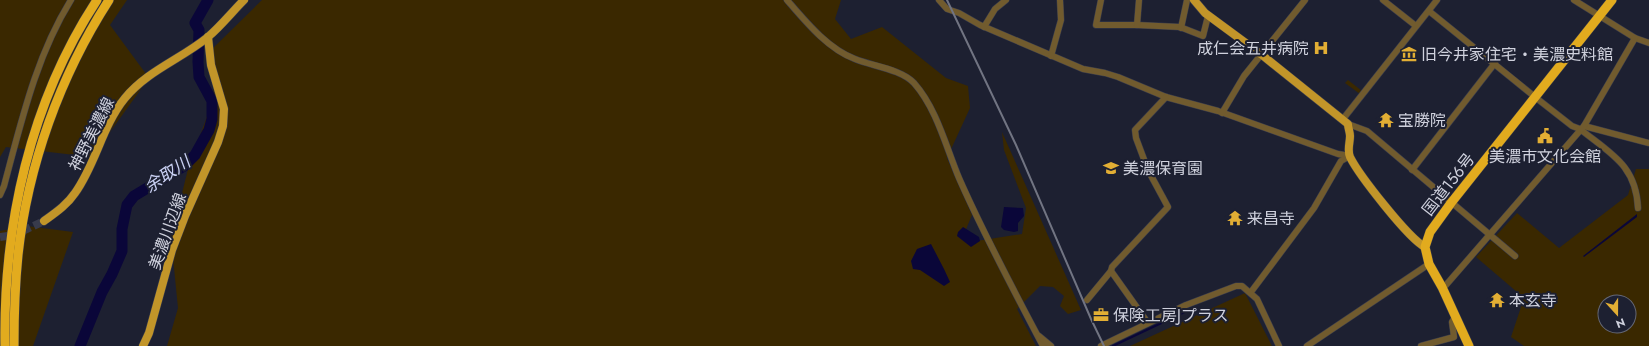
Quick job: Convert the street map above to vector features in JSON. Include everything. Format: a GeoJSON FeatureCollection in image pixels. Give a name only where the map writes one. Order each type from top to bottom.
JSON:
{"type":"FeatureCollection","features":[{"type":"Feature","properties":{"kind":"highway"},"geometry":{"type":"LineString","coordinates":[[5,346],[4,315],[8,255],[15,207],[23,174],[42,109],[72,42],[96,0]]}},
{"type":"Feature","properties":{"kind":"highway"},"geometry":{"type":"LineString","coordinates":[[14,346],[14,301],[18,254],[29,194],[42,143],[52,113],[66,81],[81,49],[109,0]]}},
{"type":"Feature","properties":{"kind":"highway","name":"国道156号"},"geometry":{"type":"LineString","coordinates":[[1425,247],[1430,232],[1451,203],[1612,0]]}},
{"type":"Feature","properties":{"kind":"highway"},"geometry":{"type":"LineString","coordinates":[[1425,247],[1429,264],[1442,286],[1469,346]]}},
{"type":"Feature","properties":{"kind":"main road"},"geometry":{"type":"LineString","coordinates":[[206,38],[244,0]]}},
{"type":"Feature","properties":{"kind":"main road"},"geometry":{"type":"LineString","coordinates":[[1194,0],[1208,16],[1262,55],[1345,121],[1350,136],[1350,156],[1360,173],[1408,233],[1418,243],[1425,247]]}},
{"type":"Feature","properties":{"kind":"main road","name":"神野美濃線"},"geometry":{"type":"LineString","coordinates":[[44,221],[62,208],[75,194],[83,181],[117,110],[125,98],[153,72],[206,38]]}},
{"type":"Feature","properties":{"kind":"main road","name":"美濃川辺線"},"geometry":{"type":"LineString","coordinates":[[143,346],[172,250],[185,216],[218,142],[223,126],[224,109],[211,65],[206,38]]}},
{"type":"Feature","properties":{"kind":"street"},"geometry":{"type":"LineString","coordinates":[[0,195],[40,64],[51,37],[71,0]]}},
{"type":"Feature","properties":{"kind":"street"},"geometry":{"type":"LineString","coordinates":[[787,0],[806,22],[840,52],[855,59],[900,74],[912,81],[922,93],[930,107],[959,178],[989,242],[1043,346]]}},
{"type":"Feature","properties":{"kind":"street"},"geometry":{"type":"LineString","coordinates":[[939,0],[947,10],[960,13],[984,27],[1083,69],[1118,77],[1166,97],[1222,113],[1338,154],[1350,156]]}},
{"type":"Feature","properties":{"kind":"street"},"geometry":{"type":"LineString","coordinates":[[984,27],[995,9],[1006,0]]}},
{"type":"Feature","properties":{"kind":"street"},"geometry":{"type":"LineString","coordinates":[[1051,56],[1061,20],[1060,0]]}},
{"type":"Feature","properties":{"kind":"street"},"geometry":{"type":"LineString","coordinates":[[1101,0],[1096,25],[1137,25],[1181,28],[1203,36],[1208,16]]}},
{"type":"Feature","properties":{"kind":"street"},"geometry":{"type":"LineString","coordinates":[[1137,25],[1139,0]]}},
{"type":"Feature","properties":{"kind":"street"},"geometry":{"type":"LineString","coordinates":[[1181,28],[1187,0]]}},
{"type":"Feature","properties":{"kind":"street"},"geometry":{"type":"LineString","coordinates":[[1222,113],[1244,76],[1305,0]]}},
{"type":"Feature","properties":{"kind":"street"},"geometry":{"type":"LineString","coordinates":[[1383,0],[1416,26]]}},
{"type":"Feature","properties":{"kind":"street"},"geometry":{"type":"LineString","coordinates":[[1437,0],[1345,121],[1367,131],[1515,256]]}},
{"type":"Feature","properties":{"kind":"street"},"geometry":{"type":"LineString","coordinates":[[1574,0],[1599,17],[1636,38],[1649,43]]}},
{"type":"Feature","properties":{"kind":"street"},"geometry":{"type":"LineString","coordinates":[[1429,11],[1572,126],[1649,143]]}},
{"type":"Feature","properties":{"kind":"street"},"geometry":{"type":"LineString","coordinates":[[1442,286],[1446,285],[1582,127],[1636,38]]}},
{"type":"Feature","properties":{"kind":"street"},"geometry":{"type":"LineString","coordinates":[[1412,170],[1495,63]]}},
{"type":"Feature","properties":{"kind":"street"},"geometry":{"type":"LineString","coordinates":[[1087,300],[1111,271],[1112,267],[1168,207],[1148,170],[1136,138],[1135,130],[1166,97]]}},
{"type":"Feature","properties":{"kind":"street"},"geometry":{"type":"LineString","coordinates":[[1582,127],[1624,164],[1635,183],[1638,208]]}},
{"type":"Feature","properties":{"kind":"street"},"geometry":{"type":"LineString","coordinates":[[1249,291],[1314,208],[1341,161],[1350,156]]}},
{"type":"Feature","properties":{"kind":"street"},"geometry":{"type":"LineString","coordinates":[[1307,346],[1429,264]]}},
{"type":"Feature","properties":{"kind":"street"},"geometry":{"type":"LineString","coordinates":[[1111,271],[1148,323]]}},
{"type":"Feature","properties":{"kind":"street"},"geometry":{"type":"LineString","coordinates":[[1101,346],[1186,305],[1236,286],[1242,286],[1257,299],[1279,346]]}},
{"type":"Feature","properties":{"kind":"street"},"geometry":{"type":"LineString","coordinates":[[1421,346],[1454,337],[1452,322],[1456,316]]}},
{"type":"Feature","properties":{"kind":"street"},"geometry":{"type":"LineString","coordinates":[[1036,334],[1051,346]]}},
{"type":"Feature","properties":{"kind":"shaded area"},"geometry":{"type":"Polygon","coordinates":[[[0,0],[127,0],[110,25],[149,78],[92,157],[6,147],[0,157],[0,0]]]}},
{"type":"Feature","properties":{"kind":"shaded area"},"geometry":{"type":"Polygon","coordinates":[[[262,0],[841,0],[835,19],[851,39],[882,27],[946,78],[968,86],[970,108],[947,158],[972,215],[964,234],[970,242],[1022,234],[1026,208],[1004,150],[1002,132],[1081,310],[1068,314],[1060,306],[1064,296],[1053,287],[1040,286],[1017,309],[1036,346],[167,346],[178,308],[171,238],[188,169],[214,97],[211,50],[262,0]]]}},
{"type":"Feature","properties":{"kind":"shaded area"},"geometry":{"type":"Polygon","coordinates":[[[1348,80],[1362,91],[1360,94],[1345,83],[1348,80]]]}},
{"type":"Feature","properties":{"kind":"shaded area"},"geometry":{"type":"Polygon","coordinates":[[[1636,169],[1649,169],[1649,346],[1524,346],[1511,337],[1524,298],[1476,257],[1517,213],[1559,248],[1628,195],[1636,169]]]}},
{"type":"Feature","properties":{"kind":"shaded area"},"geometry":{"type":"Polygon","coordinates":[[[1004,207],[1023,208],[1024,216],[1018,223],[1018,231],[1014,232],[1004,230],[1001,227],[1004,207]]]}},
{"type":"Feature","properties":{"kind":"shaded area"},"geometry":{"type":"Polygon","coordinates":[[[1637,214],[1637,217],[1584,257],[1583,256],[1637,214]]]}},
{"type":"Feature","properties":{"kind":"shaded area"},"geometry":{"type":"Polygon","coordinates":[[[27,226],[73,232],[33,346],[0,346],[0,231],[27,226]]]}},
{"type":"Feature","properties":{"kind":"shaded area"},"geometry":{"type":"Polygon","coordinates":[[[963,227],[979,237],[980,241],[971,247],[957,236],[958,232],[963,227]]]}},
{"type":"Feature","properties":{"kind":"shaded area"},"geometry":{"type":"Polygon","coordinates":[[[931,244],[950,282],[944,286],[920,270],[913,269],[911,261],[917,249],[931,244]]]}},
{"type":"Feature","properties":{"kind":"shaded area"},"geometry":{"type":"Polygon","coordinates":[[[1245,293],[1272,346],[1130,346],[1245,293]]]}},
{"type":"Feature","properties":{"kind":"waterway","name":"余取川"},"geometry":{"type":"LineString","coordinates":[[80,346],[102,292],[122,251],[122,229],[127,205],[134,196],[184,166],[195,155],[209,130],[212,119],[212,101],[199,77],[199,30],[195,23],[208,0]]}},
{"type":"Feature","properties":{"kind":"waterway"},"geometry":{"type":"LineString","coordinates":[[1113,346],[1191,309]]}},
{"type":"Feature","properties":{"kind":"tunnel"},"geometry":{"type":"LineString","coordinates":[[0,237],[14,235],[44,221]]}},
{"type":"Feature","properties":{"kind":"railway"},"geometry":{"type":"LineString","coordinates":[[947,0],[1016,145],[1104,346]]}},
{"type":"Feature","properties":{"kind":"place","name":"成仁会五井病院"},"geometry":{"type":"Point","coordinates":[1321,48]}},
{"type":"Feature","properties":{"kind":"place","name":"旧今井家住宅・美濃史料館"},"geometry":{"type":"Point","coordinates":[1409,54]}},
{"type":"Feature","properties":{"kind":"place","name":"宝勝院"},"geometry":{"type":"Point","coordinates":[1386,120]}},
{"type":"Feature","properties":{"kind":"place","name":"美濃市文化会館"},"geometry":{"type":"Point","coordinates":[1545,136]}},
{"type":"Feature","properties":{"kind":"place","name":"美濃保育園"},"geometry":{"type":"Point","coordinates":[1111,168]}},
{"type":"Feature","properties":{"kind":"place","name":"来昌寺"},"geometry":{"type":"Point","coordinates":[1235,218]}},
{"type":"Feature","properties":{"kind":"place","name":"本玄寺"},"geometry":{"type":"Point","coordinates":[1497,300]}},
{"type":"Feature","properties":{"kind":"place","name":"保険工房Jプラス"},"geometry":{"type":"Point","coordinates":[1101,315]}}]}
